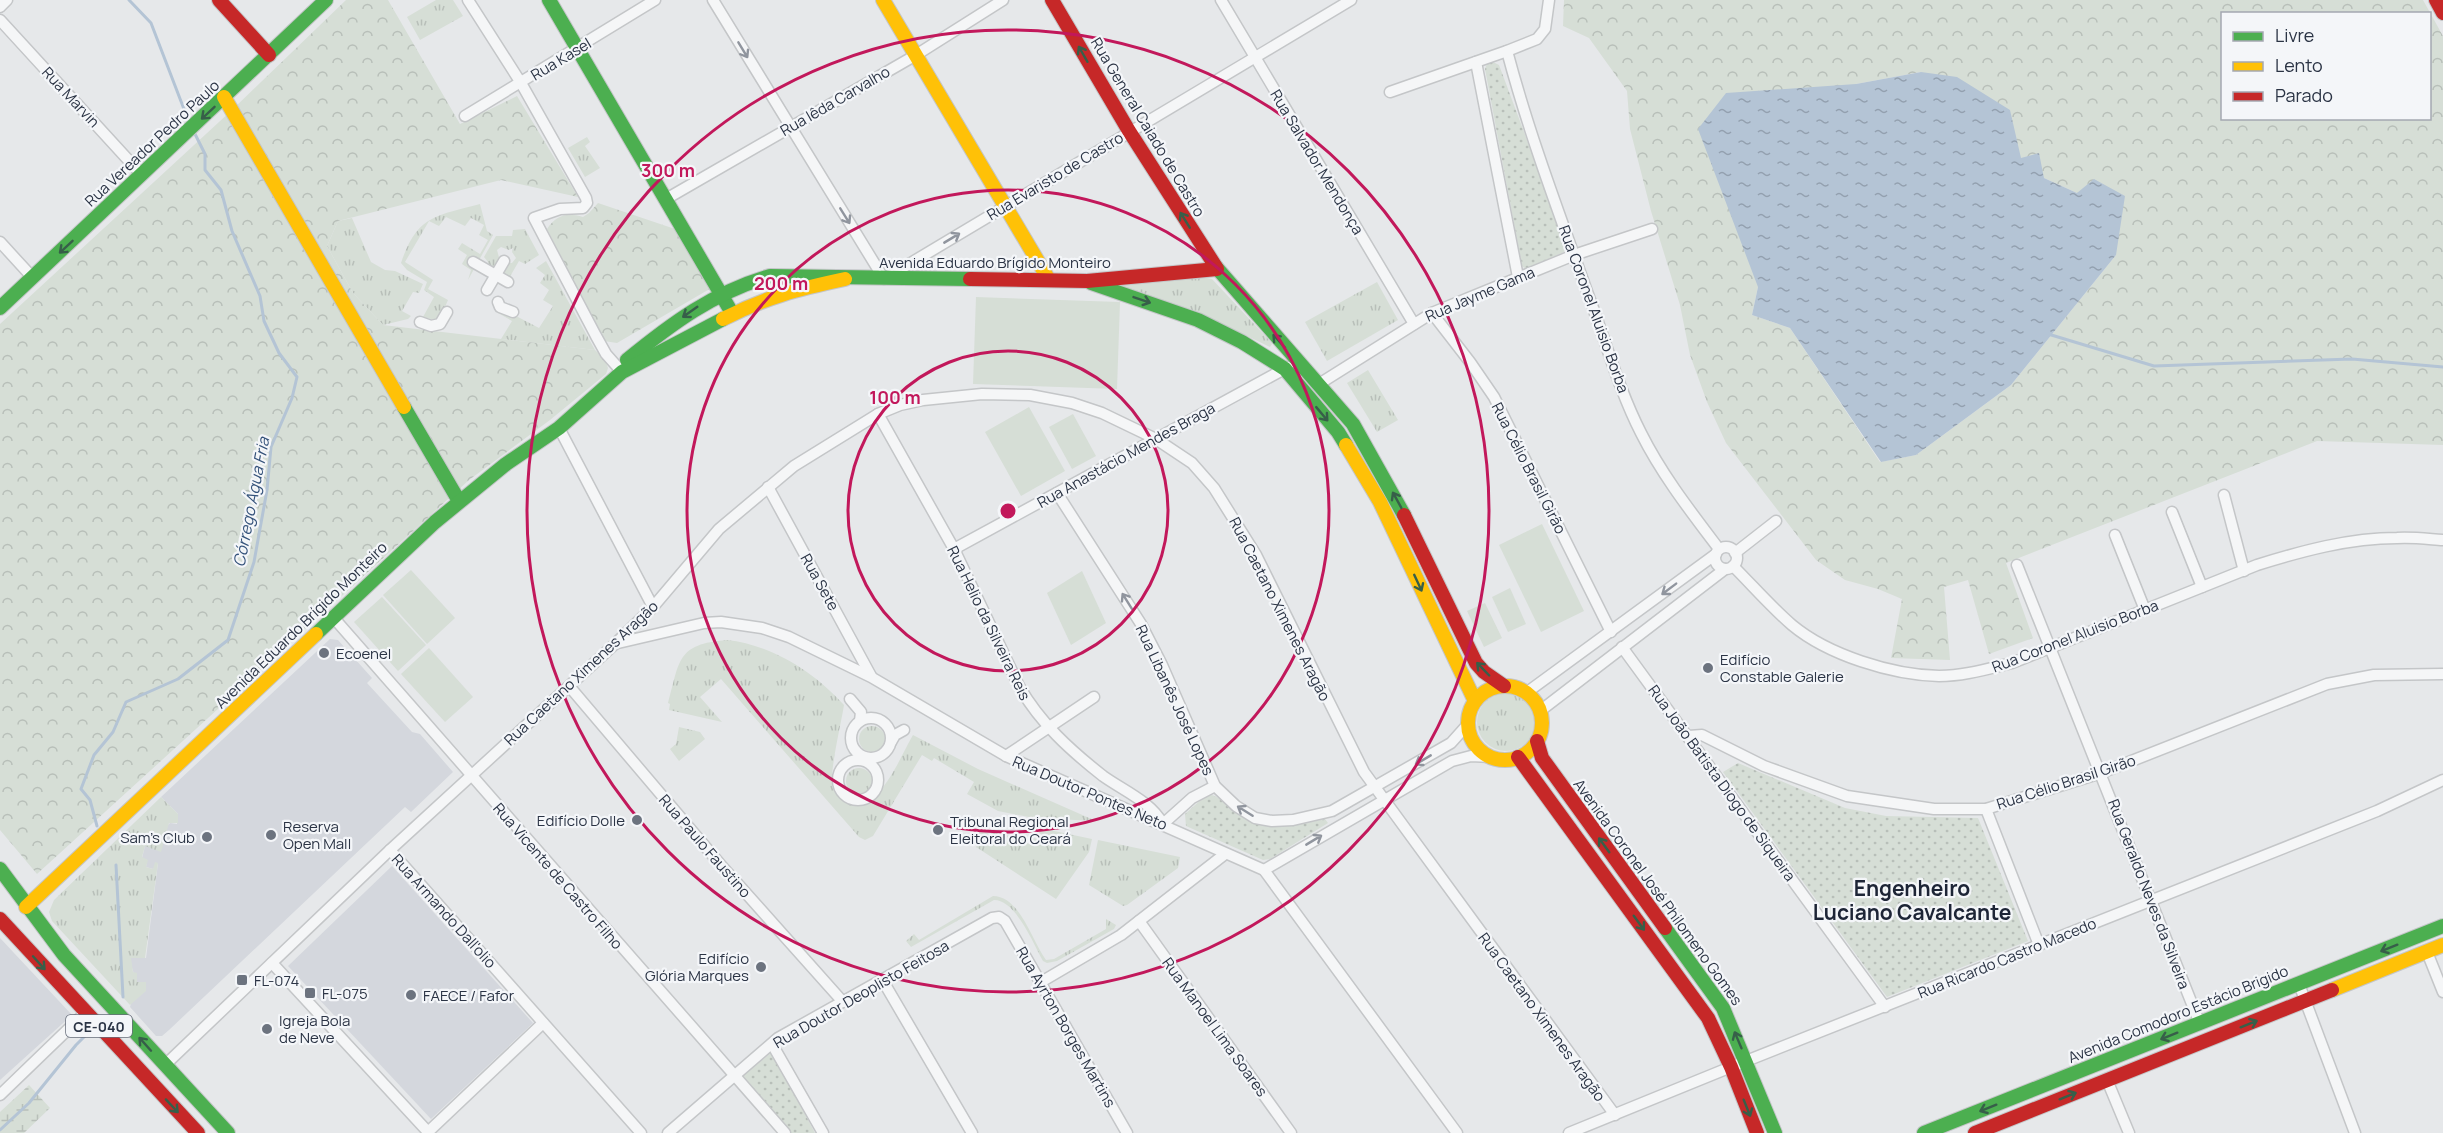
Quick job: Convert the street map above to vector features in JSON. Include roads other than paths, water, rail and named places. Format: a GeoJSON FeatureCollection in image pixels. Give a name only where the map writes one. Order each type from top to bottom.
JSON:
{"type":"FeatureCollection","features":[{"type":"Feature","properties":{"kind":"main road"},"geometry":{"type":"LineString","coordinates":[[219,0],[269,55]]}},
{"type":"Feature","properties":{"kind":"main road","name":"Rua Vereador Pedro Paulo"},"geometry":{"type":"LineString","coordinates":[[0,308],[326,0]]}},
{"type":"Feature","properties":{"kind":"main road"},"geometry":{"type":"LineString","coordinates":[[549,0],[732,313]]}},
{"type":"Feature","properties":{"kind":"main road"},"geometry":{"type":"LineString","coordinates":[[883,0],[1048,280]]}},
{"type":"Feature","properties":{"kind":"main road","name":"Rua General Caiado de Castro"},"geometry":{"type":"LineString","coordinates":[[1052,0],[1128,131],[1216,269]]}},
{"type":"Feature","properties":{"kind":"main road"},"geometry":{"type":"LineString","coordinates":[[2436,0],[2443,13]]}},
{"type":"Feature","properties":{"kind":"main road"},"geometry":{"type":"LineString","coordinates":[[224,97],[459,501]]}},
{"type":"Feature","properties":{"kind":"main road"},"geometry":{"type":"LineString","coordinates":[[1216,269],[1353,424],[1400,506],[1476,663],[1484,672],[1504,686]]}},
{"type":"Feature","properties":{"kind":"main road","name":"Avenida Eduardo Brígido Monteiro"},"geometry":{"type":"LineString","coordinates":[[26,907],[459,501],[506,464],[559,428],[611,383],[621,370],[662,332],[721,292],[741,283],[770,276],[793,275],[845,279],[1087,281],[1216,269]]}},
{"type":"Feature","properties":{"kind":"main road","name":"Avenida Eduardo Brígido Monteiro"},"geometry":{"type":"LineString","coordinates":[[621,370],[732,313],[782,293],[845,279]]}},
{"type":"Feature","properties":{"kind":"main road"},"geometry":{"type":"LineString","coordinates":[[1087,281],[1198,320],[1242,342],[1285,369],[1338,432],[1380,502],[1475,700]]}},
{"type":"Feature","properties":{"kind":"main road"},"geometry":{"type":"LineString","coordinates":[[1361,470],[1376,462]]}},
{"type":"Feature","properties":{"kind":"main road"},"geometry":{"type":"LineString","coordinates":[[1430,606],[1446,600]]}},
{"type":"Feature","properties":{"kind":"main road"},"geometry":{"type":"LineString","coordinates":[[1504,686],[1516,687],[1527,693],[1540,711],[1542,726],[1537,741],[1529,751],[1518,757],[1504,759],[1491,757],[1474,744],[1468,724],[1475,700],[1488,690],[1504,686]]}},
{"type":"Feature","properties":{"kind":"main road","name":"Avenida Coronel José Philomeno Gomes"},"geometry":{"type":"LineString","coordinates":[[1537,741],[1542,758],[1729,1018],[1775,1133]]}},
{"type":"Feature","properties":{"kind":"main road"},"geometry":{"type":"LineString","coordinates":[[1518,757],[1610,881],[1713,1027],[1757,1133]]}},
{"type":"Feature","properties":{"kind":"main road","name":"CE-040"},"geometry":{"type":"LineString","coordinates":[[0,869],[26,907],[64,955],[228,1133]]}},
{"type":"Feature","properties":{"kind":"main road"},"geometry":{"type":"LineString","coordinates":[[1610,881],[1624,872]]}},
{"type":"Feature","properties":{"kind":"main road","name":"CE-040"},"geometry":{"type":"LineString","coordinates":[[0,919],[198,1133]]}},
{"type":"Feature","properties":{"kind":"main road","name":"Avenida Comodoro Estácio Brigido"},"geometry":{"type":"LineString","coordinates":[[1924,1133],[1958,1127],[2200,1024],[2443,926]]}},
{"type":"Feature","properties":{"kind":"main road"},"geometry":{"type":"LineString","coordinates":[[1975,1133],[2443,945]]}},
{"type":"Feature","properties":{"kind":"main road"},"geometry":{"type":"LineString","coordinates":[[1689,991],[1702,981]]}},
{"type":"Feature","properties":{"kind":"street"},"geometry":{"type":"LineString","coordinates":[[0,7],[7,0]]}},
{"type":"Feature","properties":{"kind":"street"},"geometry":{"type":"LineString","coordinates":[[468,0],[521,83],[586,198],[587,203],[583,208],[561,209],[534,218],[606,354],[621,370]]}},
{"type":"Feature","properties":{"kind":"street","name":"Rua Kasel"},"geometry":{"type":"LineString","coordinates":[[465,116],[655,0]]}},
{"type":"Feature","properties":{"kind":"street"},"geometry":{"type":"LineString","coordinates":[[713,0],[884,279]]}},
{"type":"Feature","properties":{"kind":"street","name":"Rua Iêda Carvalho"},"geometry":{"type":"LineString","coordinates":[[666,199],[916,55],[1003,0]]}},
{"type":"Feature","properties":{"kind":"street","name":"Rua Salvador Mendonça"},"geometry":{"type":"LineString","coordinates":[[1221,0],[1414,324]]}},
{"type":"Feature","properties":{"kind":"street","name":"Rua Evaristo de Castro"},"geometry":{"type":"LineString","coordinates":[[884,279],[1128,131],[1351,0]]}},
{"type":"Feature","properties":{"kind":"street"},"geometry":{"type":"LineString","coordinates":[[1390,92],[1537,39],[1542,34],[1546,22],[1549,0]]}},
{"type":"Feature","properties":{"kind":"street","name":"Rua Marvin"},"geometry":{"type":"LineString","coordinates":[[0,20],[142,175]]}},
{"type":"Feature","properties":{"kind":"street","name":"Rua Coronel Aluisio Borba"},"geometry":{"type":"LineString","coordinates":[[1507,51],[1574,255],[1640,432],[1679,496],[1717,551]]}},
{"type":"Feature","properties":{"kind":"street"},"geometry":{"type":"LineString","coordinates":[[1476,62],[1518,277]]}},
{"type":"Feature","properties":{"kind":"street","name":"Rua Jayme Gama"},"geometry":{"type":"LineString","coordinates":[[1319,384],[1432,313],[1574,255],[1652,229]]}},
{"type":"Feature","properties":{"kind":"street"},"geometry":{"type":"LineString","coordinates":[[0,242],[33,278]]}},
{"type":"Feature","properties":{"kind":"street"},"geometry":{"type":"LineString","coordinates":[[487,290],[504,261]]}},
{"type":"Feature","properties":{"kind":"street"},"geometry":{"type":"LineString","coordinates":[[473,262],[508,282]]}},
{"type":"Feature","properties":{"kind":"street"},"geometry":{"type":"LineString","coordinates":[[499,307],[513,312]]}},
{"type":"Feature","properties":{"kind":"street"},"geometry":{"type":"LineString","coordinates":[[420,322],[431,326],[440,324],[447,312]]}},
{"type":"Feature","properties":{"kind":"street","name":"Rua Célio Brasil Girão"},"geometry":{"type":"LineString","coordinates":[[1432,313],[1494,397],[1611,632]]}},
{"type":"Feature","properties":{"kind":"street","name":"Rua Anastácio Mendes Braga"},"geometry":{"type":"LineString","coordinates":[[954,549],[1298,361]]}},
{"type":"Feature","properties":{"kind":"street","name":"Rua Caetano Ximenes Aragão"},"geometry":{"type":"LineString","coordinates":[[165,1065],[390,850],[616,644],[653,607],[719,529],[794,466],[878,414],[923,400],[982,394],[1030,395],[1072,403],[1102,413],[1156,439],[1192,463],[1214,488],[1256,555],[1374,789],[1615,1115]]}},
{"type":"Feature","properties":{"kind":"street","name":"Rua Helio da Silveira Reis"},"geometry":{"type":"LineString","coordinates":[[878,414],[954,549],[1031,707],[1048,728],[1071,750],[1104,776],[1155,810],[1163,824]]}},
{"type":"Feature","properties":{"kind":"street"},"geometry":{"type":"LineString","coordinates":[[559,428],[653,607]]}},
{"type":"Feature","properties":{"kind":"street","name":"Rua Sete"},"geometry":{"type":"LineString","coordinates":[[768,487],[872,677]]}},
{"type":"Feature","properties":{"kind":"street","name":"Rua Libanês José Lopes"},"geometry":{"type":"LineString","coordinates":[[1057,493],[1141,624],[1162,665],[1215,786]]}},
{"type":"Feature","properties":{"kind":"street"},"geometry":{"type":"LineString","coordinates":[[2224,495],[2244,571]]}},
{"type":"Feature","properties":{"kind":"street"},"geometry":{"type":"LineString","coordinates":[[2172,512],[2202,587]]}},
{"type":"Feature","properties":{"kind":"street"},"geometry":{"type":"LineString","coordinates":[[1735,553],[1776,521]]}},
{"type":"Feature","properties":{"kind":"street"},"geometry":{"type":"LineString","coordinates":[[2115,535],[2145,610]]}},
{"type":"Feature","properties":{"kind":"street","name":"Rua Coronel Aluisio Borba"},"geometry":{"type":"LineString","coordinates":[[1729,568],[1794,626],[1839,653],[1904,672],[1938,676],[1969,674],[2012,663],[2202,587],[2298,552],[2330,545],[2396,537],[2443,540]]}},
{"type":"Feature","properties":{"kind":"street"},"geometry":{"type":"LineString","coordinates":[[1527,693],[1717,551],[1728,548],[1735,553],[1737,557],[1729,568],[1540,711]]}},
{"type":"Feature","properties":{"kind":"street"},"geometry":{"type":"LineString","coordinates":[[1717,551],[1715,562],[1729,568]]}},
{"type":"Feature","properties":{"kind":"street","name":"Rua Geraldo Neves da Silveira"},"geometry":{"type":"LineString","coordinates":[[2017,565],[2200,1024]]}},
{"type":"Feature","properties":{"kind":"street"},"geometry":{"type":"LineString","coordinates":[[1636,613],[1647,628]]}},
{"type":"Feature","properties":{"kind":"street","name":"Rua Vicente de Castro Filho"},"geometry":{"type":"LineString","coordinates":[[333,617],[785,1133]]}},
{"type":"Feature","properties":{"kind":"street","name":"Rua Doutor Pontes Neto"},"geometry":{"type":"LineString","coordinates":[[616,644],[704,623],[742,624],[789,637],[872,677],[1005,756],[1264,870]]}},
{"type":"Feature","properties":{"kind":"street","name":"Rua João Batista Diogo de Siqueira"},"geometry":{"type":"LineString","coordinates":[[1622,647],[1885,1007]]}},
{"type":"Feature","properties":{"kind":"street"},"geometry":{"type":"LineString","coordinates":[[1576,658],[1588,674]]}},
{"type":"Feature","properties":{"kind":"street","name":"Rua Célio Brasil Girão"},"geometry":{"type":"LineString","coordinates":[[1689,736],[1702,735],[1764,766],[1847,796],[1934,809],[1986,808],[2101,773],[2327,684],[2374,675],[2443,674]]}},
{"type":"Feature","properties":{"kind":"street","name":"Rua Paulo Faustino"},"geometry":{"type":"LineString","coordinates":[[569,686],[720,864],[843,1002]]}},
{"type":"Feature","properties":{"kind":"street"},"geometry":{"type":"LineString","coordinates":[[1005,756],[1094,697]]}},
{"type":"Feature","properties":{"kind":"street"},"geometry":{"type":"LineString","coordinates":[[850,699],[861,712],[860,721],[852,731],[840,773],[839,786],[847,797],[853,800],[866,799],[871,796],[876,790],[889,745],[895,735],[904,730]]}},
{"type":"Feature","properties":{"kind":"street"},"geometry":{"type":"LineString","coordinates":[[851,738],[855,750],[865,757],[878,756],[889,745],[889,729],[880,720],[873,718],[860,721]]}},
{"type":"Feature","properties":{"kind":"street"},"geometry":{"type":"LineString","coordinates":[[1163,824],[1192,798],[1215,786],[1236,806],[1255,818],[1272,821],[1293,820],[1332,811],[1451,743],[1468,724]]}},
{"type":"Feature","properties":{"kind":"street"},"geometry":{"type":"LineString","coordinates":[[1457,1133],[1264,870],[1452,761],[1471,756],[1491,757]]}},
{"type":"Feature","properties":{"kind":"street"},"geometry":{"type":"LineString","coordinates":[[843,768],[854,760],[861,760],[873,766],[878,778]]}},
{"type":"Feature","properties":{"kind":"street","name":"Rua Ricardo Castro Macedo"},"geometry":{"type":"LineString","coordinates":[[1569,1133],[1731,1066],[2378,811],[2443,780]]}},
{"type":"Feature","properties":{"kind":"street"},"geometry":{"type":"LineString","coordinates":[[1986,808],[2040,945]]}},
{"type":"Feature","properties":{"kind":"street"},"geometry":{"type":"LineString","coordinates":[[1332,811],[1340,825]]}},
{"type":"Feature","properties":{"kind":"street","name":"Rua Armando Dall'olio"},"geometry":{"type":"LineString","coordinates":[[390,850],[641,1133]]}},
{"type":"Feature","properties":{"kind":"street"},"geometry":{"type":"LineString","coordinates":[[1041,981],[1122,935],[1225,854]]}},
{"type":"Feature","properties":{"kind":"street","name":"Rua Doutor Deoplisto Feitosa"},"geometry":{"type":"LineString","coordinates":[[669,1133],[772,1044],[992,918],[999,917],[1005,921]]}},
{"type":"Feature","properties":{"kind":"street","name":"Rua Ayrton Borges Martins"},"geometry":{"type":"LineString","coordinates":[[1005,921],[1127,1133]]}},
{"type":"Feature","properties":{"kind":"street","name":"Rua Manoel Lima Soares"},"geometry":{"type":"LineString","coordinates":[[1139,921],[1291,1133]]}},
{"type":"Feature","properties":{"kind":"street"},"geometry":{"type":"LineString","coordinates":[[2427,952],[2443,992]]}},
{"type":"Feature","properties":{"kind":"street"},"geometry":{"type":"LineString","coordinates":[[272,963],[428,1132],[543,1023]]}},
{"type":"Feature","properties":{"kind":"street"},"geometry":{"type":"LineString","coordinates":[[883,981],[972,1133]]}},
{"type":"Feature","properties":{"kind":"street"},"geometry":{"type":"LineString","coordinates":[[2299,984],[2355,1133]]}},
{"type":"Feature","properties":{"kind":"street"},"geometry":{"type":"LineString","coordinates":[[0,1095],[86,1012]]}},
{"type":"Feature","properties":{"kind":"street"},"geometry":{"type":"LineString","coordinates":[[772,1044],[823,1133]]}},
{"type":"Feature","properties":{"kind":"street"},"geometry":{"type":"LineString","coordinates":[[2107,1080],[2129,1133]]}},
{"type":"Feature","properties":{"kind":"water"},"geometry":{"type":"Polygon","coordinates":[[[1921,72],[1957,77],[2010,110],[2021,158],[2039,153],[2044,178],[2077,193],[2094,179],[2125,196],[2116,255],[2011,385],[1916,455],[1881,462],[1790,328],[1752,315],[1758,287],[1698,129],[1726,93],[1856,84],[1921,72]]]}},
{"type":"Feature","properties":{"kind":"waterway","name":"Córrego Água Fria"},"geometry":{"type":"LineString","coordinates":[[129,0],[151,23],[187,117]]}},
{"type":"Feature","properties":{"kind":"waterway","name":"Córrego Água Fria"},"geometry":{"type":"LineString","coordinates":[[97,826],[90,800],[81,789],[94,755],[113,732],[126,702],[178,679],[228,640],[254,562],[267,490],[271,447],[292,398],[297,377],[279,353],[264,321],[260,296],[232,231],[221,190],[205,170],[205,154],[195,134]]}},
{"type":"Feature","properties":{"kind":"waterway"},"geometry":{"type":"LineString","coordinates":[[2048,334],[2154,366],[2352,359],[2443,367]]}},
{"type":"Feature","properties":{"kind":"waterway","name":"Córrego Água Fria"},"geometry":{"type":"LineString","coordinates":[[116,865],[123,997]]}},
{"type":"Feature","properties":{"kind":"waterway","name":"Córrego Água Fria"},"geometry":{"type":"LineString","coordinates":[[0,1130],[29,1103],[91,1030]]}},
{"type":"Feature","properties":{"kind":"place","name":"Ecoenel"},"geometry":{"type":"Point","coordinates":[324,653]}},
{"type":"Feature","properties":{"kind":"place","name":"Edifício Constable Galerie"},"geometry":{"type":"Point","coordinates":[1708,668]}},
{"type":"Feature","properties":{"kind":"place","name":"Edifício Dolle"},"geometry":{"type":"Point","coordinates":[637,820]}},
{"type":"Feature","properties":{"kind":"place","name":"Tribunal Regional Eleitoral do Ceará"},"geometry":{"type":"Point","coordinates":[938,830]}},
{"type":"Feature","properties":{"kind":"place","name":"Reserva Open Mall"},"geometry":{"type":"Point","coordinates":[271,835]}},
{"type":"Feature","properties":{"kind":"place","name":"Sam's Club"},"geometry":{"type":"Point","coordinates":[207,837]}},
{"type":"Feature","properties":{"kind":"place","name":"Edifício Glória Marques"},"geometry":{"type":"Point","coordinates":[761,967]}},
{"type":"Feature","properties":{"kind":"place","name":"FL-074"},"geometry":{"type":"Point","coordinates":[242,980]}},
{"type":"Feature","properties":{"kind":"place","name":"FL-075"},"geometry":{"type":"Point","coordinates":[310,993]}},
{"type":"Feature","properties":{"kind":"place","name":"FAECE / Fafor"},"geometry":{"type":"Point","coordinates":[411,995]}},
{"type":"Feature","properties":{"kind":"place","name":"Igreja Bola de Neve"},"geometry":{"type":"Point","coordinates":[267,1029]}},
{"type":"Feature","properties":{"kind":"district","name":"Engenheiro Luciano Cavalcante"},"geometry":{"type":"Point","coordinates":[1912,900]}}]}
